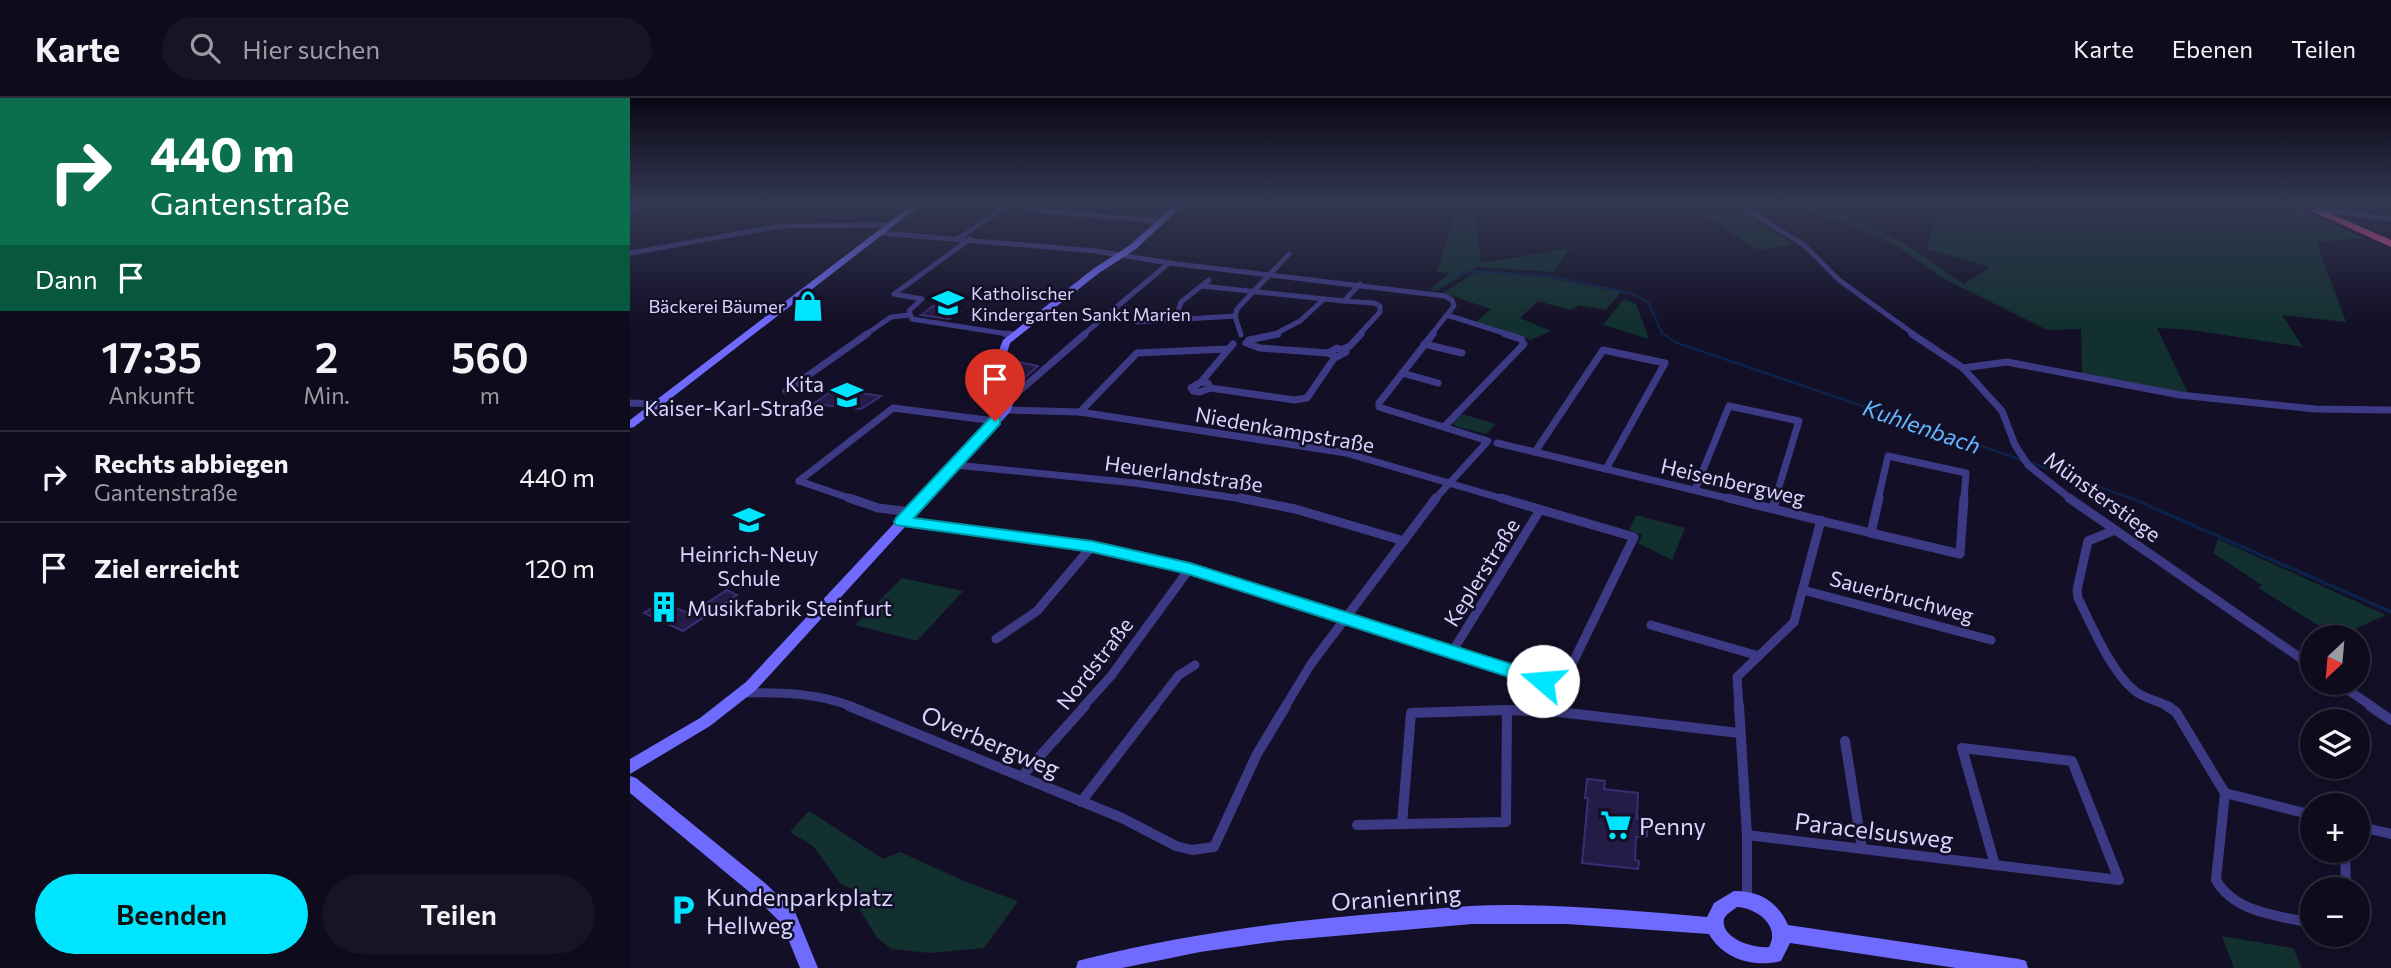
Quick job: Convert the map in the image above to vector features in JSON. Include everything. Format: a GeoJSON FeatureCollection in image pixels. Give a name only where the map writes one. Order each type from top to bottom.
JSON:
{"type":"FeatureCollection","features":[{"type":"Feature","properties":{"kind":"main road"},"geometry":{"type":"LineString","coordinates":[[630,783],[759,889],[789,918],[809,968]]}},
{"type":"Feature","properties":{"kind":"street"},"geometry":{"type":"LineString","coordinates":[[630,253],[677,245]]}},
{"type":"Feature","properties":{"kind":"street"},"geometry":{"type":"LineString","coordinates":[[630,425],[866,245]]}},
{"type":"Feature","properties":{"kind":"street"},"geometry":{"type":"LineString","coordinates":[[910,315],[909,311],[922,299],[894,294],[962,245]]}},
{"type":"Feature","properties":{"kind":"street"},"geometry":{"type":"LineString","coordinates":[[1023,245],[1436,294],[1454,303],[1379,403],[1379,407],[1488,441],[1448,482],[1345,619]]}},
{"type":"Feature","properties":{"kind":"street"},"geometry":{"type":"LineString","coordinates":[[1008,404],[999,363],[1002,348],[1014,335],[1132,245]]}},
{"type":"Feature","properties":{"kind":"street","name":"Münsterstiege"},"geometry":{"type":"LineString","coordinates":[[1803,245],[1865,302],[1963,369],[2002,411],[2028,465],[2053,487],[2300,658]]}},
{"type":"Feature","properties":{"kind":"street"},"geometry":{"type":"LineString","coordinates":[[1289,254],[1237,309],[1235,317],[1241,336],[1247,341],[1274,350],[1331,355]]}},
{"type":"Feature","properties":{"kind":"street"},"geometry":{"type":"LineString","coordinates":[[630,767],[705,722],[744,693],[1008,404],[1104,316],[1169,263]]}},
{"type":"Feature","properties":{"kind":"street"},"geometry":{"type":"LineString","coordinates":[[1175,320],[1181,302],[1194,289],[1209,280]]}},
{"type":"Feature","properties":{"kind":"street"},"geometry":{"type":"LineString","coordinates":[[1344,301],[1360,284]]}},
{"type":"Feature","properties":{"kind":"street"},"geometry":{"type":"LineString","coordinates":[[1202,286],[1310,299],[1374,303],[1380,306],[1380,312],[1350,346],[1331,350],[1331,355],[1307,398],[1294,401],[1210,388],[1200,392],[1191,388],[1201,382],[1208,383],[1210,388]]}},
{"type":"Feature","properties":{"kind":"street"},"geometry":{"type":"LineString","coordinates":[[1080,412],[1137,353],[1230,346],[1260,340],[1307,319],[1324,299]]}},
{"type":"Feature","properties":{"kind":"street"},"geometry":{"type":"LineString","coordinates":[[786,391],[891,317],[910,315],[918,321],[1014,335]]}},
{"type":"Feature","properties":{"kind":"street"},"geometry":{"type":"LineString","coordinates":[[1444,427],[1524,344],[1521,339],[1447,315]]}},
{"type":"Feature","properties":{"kind":"street"},"geometry":{"type":"LineString","coordinates":[[1138,322],[1235,317]]}},
{"type":"Feature","properties":{"kind":"street"},"geometry":{"type":"LineString","coordinates":[[1201,382],[1230,346],[1231,341],[1241,336]]}},
{"type":"Feature","properties":{"kind":"street"},"geometry":{"type":"LineString","coordinates":[[1424,344],[1462,353]]}},
{"type":"Feature","properties":{"kind":"street"},"geometry":{"type":"LineString","coordinates":[[1535,452],[1603,350],[1665,363],[1606,469]]}},
{"type":"Feature","properties":{"kind":"street"},"geometry":{"type":"LineString","coordinates":[[1963,369],[2007,362],[2180,395],[2315,409],[2391,411]]}},
{"type":"Feature","properties":{"kind":"street"},"geometry":{"type":"LineString","coordinates":[[1402,373],[1438,383]]}},
{"type":"Feature","properties":{"kind":"street"},"geometry":{"type":"LineString","coordinates":[[630,403],[657,404]]}},
{"type":"Feature","properties":{"kind":"street","name":"Niedenkampstraße"},"geometry":{"type":"LineString","coordinates":[[1008,404],[1080,412],[1333,451],[1634,537],[1561,687],[1452,652]]}},
{"type":"Feature","properties":{"kind":"street"},"geometry":{"type":"LineString","coordinates":[[1695,490],[1729,406],[1799,421],[1773,508]]}},
{"type":"Feature","properties":{"kind":"street"},"geometry":{"type":"LineString","coordinates":[[911,512],[878,508],[799,481],[893,408],[995,421]]}},
{"type":"Feature","properties":{"kind":"street","name":"Heisenbergweg"},"geometry":{"type":"LineString","coordinates":[[1497,443],[1773,508],[1871,533],[1960,554],[1966,474],[1888,456],[1871,533]]}},
{"type":"Feature","properties":{"kind":"street","name":"Heuerlandstraße"},"geometry":{"type":"LineString","coordinates":[[955,465],[1135,482],[1249,500],[1296,509],[1404,541]]}},
{"type":"Feature","properties":{"kind":"street","name":"Keplerstraße"},"geometry":{"type":"LineString","coordinates":[[1452,652],[1540,510]]}},
{"type":"Feature","properties":{"kind":"street","name":"Sauerbruchweg"},"geometry":{"type":"LineString","coordinates":[[1747,899],[1747,835],[1737,677],[1794,622],[1821,520]]}},
{"type":"Feature","properties":{"kind":"street"},"geometry":{"type":"LineString","coordinates":[[902,522],[1092,547],[1190,568],[1452,652]]}},
{"type":"Feature","properties":{"kind":"street"},"geometry":{"type":"LineString","coordinates":[[2115,530],[2088,541],[2078,598],[2100,640],[2134,691],[2168,705],[2176,712],[2225,793],[2217,880],[2220,890],[2241,904],[2300,920]]}},
{"type":"Feature","properties":{"kind":"street"},"geometry":{"type":"LineString","coordinates":[[996,639],[1016,630],[1040,609],[1092,547]]}},
{"type":"Feature","properties":{"kind":"street","name":"Nordstraße"},"geometry":{"type":"LineString","coordinates":[[1022,776],[1111,676],[1190,568]]}},
{"type":"Feature","properties":{"kind":"street","name":"Sauerbruchweg"},"geometry":{"type":"LineString","coordinates":[[1803,590],[1991,640]]}},
{"type":"Feature","properties":{"kind":"street","name":"Overbergweg"},"geometry":{"type":"LineString","coordinates":[[744,693],[782,692],[819,696],[840,702],[1022,776],[1155,834],[1171,846],[1192,850],[1214,847],[1257,754],[1283,707],[1345,619]]}},
{"type":"Feature","properties":{"kind":"street"},"geometry":{"type":"LineString","coordinates":[[1651,625],[1759,656]]}},
{"type":"Feature","properties":{"kind":"street"},"geometry":{"type":"LineString","coordinates":[[1081,802],[1179,675],[1195,665]]}},
{"type":"Feature","properties":{"kind":"street"},"geometry":{"type":"LineString","coordinates":[[2355,695],[2391,720]]}},
{"type":"Feature","properties":{"kind":"street"},"geometry":{"type":"LineString","coordinates":[[1402,824],[1411,713],[1507,710],[1559,712],[1739,733]]}},
{"type":"Feature","properties":{"kind":"street"},"geometry":{"type":"LineString","coordinates":[[1357,825],[1506,822],[1507,710]]}},
{"type":"Feature","properties":{"kind":"street"},"geometry":{"type":"LineString","coordinates":[[1845,741],[1861,849]]}},
{"type":"Feature","properties":{"kind":"street","name":"Paracelsusweg"},"geometry":{"type":"LineString","coordinates":[[1747,835],[1995,866],[2119,880],[2072,761],[1962,748],[1995,866]]}},
{"type":"Feature","properties":{"kind":"street"},"geometry":{"type":"LineString","coordinates":[[2225,793],[2300,812]]}},
{"type":"Feature","properties":{"kind":"street"},"geometry":{"type":"LineString","coordinates":[[2370,829],[2391,834]]}},
{"type":"Feature","properties":{"kind":"street"},"geometry":{"type":"LineString","coordinates":[[1747,899],[1769,910],[1781,933],[1780,945],[1774,954],[1765,960],[1754,962],[1731,954],[1722,946],[1714,926],[1717,913],[1724,904],[1747,899]]}},
{"type":"Feature","properties":{"kind":"street","name":"Oranienring"},"geometry":{"type":"LineString","coordinates":[[1085,968],[1154,952],[1251,936],[1438,918],[1517,914],[1714,926]]}},
{"type":"Feature","properties":{"kind":"street"},"geometry":{"type":"LineString","coordinates":[[1781,933],[2019,968]]}},
{"type":"Feature","properties":{"kind":"green space"},"geometry":{"type":"Polygon","coordinates":[[[1445,245],[1479,245],[1481,263],[1570,248],[1554,272],[1478,267],[1436,291],[1429,290],[1450,273],[1437,272],[1445,245]]]}},
{"type":"Feature","properties":{"kind":"green space"},"geometry":{"type":"Polygon","coordinates":[[[1750,245],[1790,245],[1758,250],[1750,245]]]}},
{"type":"Feature","properties":{"kind":"green space"},"geometry":{"type":"Polygon","coordinates":[[[1893,245],[1910,247],[1964,284],[1990,267],[1927,249],[1928,245],[2317,245],[2346,322],[2282,315],[2303,347],[2192,330],[2157,328],[2188,393],[2115,382],[2082,374],[2081,329],[2047,330],[1945,279],[1893,245]]]}},
{"type":"Feature","properties":{"kind":"green space"},"geometry":{"type":"Polygon","coordinates":[[[1476,272],[1544,277],[1621,292],[1606,310],[1579,305],[1570,310],[1538,301],[1520,318],[1551,331],[1531,340],[1476,322],[1491,309],[1443,293],[1476,272]]]}},
{"type":"Feature","properties":{"kind":"green space"},"geometry":{"type":"Polygon","coordinates":[[[1624,299],[1636,304],[1649,339],[1603,325],[1624,299]]]}},
{"type":"Feature","properties":{"kind":"green space"},"geometry":{"type":"Polygon","coordinates":[[[1462,414],[1496,424],[1486,434],[1455,426],[1453,423],[1462,414]]]}},
{"type":"Feature","properties":{"kind":"green space"},"geometry":{"type":"Polygon","coordinates":[[[1636,515],[1685,528],[1672,560],[1638,543],[1642,535],[1629,530],[1636,515]]]}},
{"type":"Feature","properties":{"kind":"green space"},"geometry":{"type":"Polygon","coordinates":[[[2218,539],[2386,615],[2364,625],[2318,625],[2258,588],[2262,585],[2213,553],[2218,539]]]}},
{"type":"Feature","properties":{"kind":"green space"},"geometry":{"type":"Polygon","coordinates":[[[902,578],[963,591],[917,641],[855,625],[902,578]]]}},
{"type":"Feature","properties":{"kind":"green space"},"geometry":{"type":"Polygon","coordinates":[[[809,811],[883,859],[900,852],[964,881],[1018,901],[984,948],[930,953],[892,949],[877,938],[860,910],[860,900],[852,889],[841,884],[813,846],[790,832],[809,811]]]}},
{"type":"Feature","properties":{"kind":"green space"},"geometry":{"type":"Polygon","coordinates":[[[2222,936],[2293,948],[2302,968],[2234,968],[2222,936]]]}},
{"type":"Feature","properties":{"kind":"building","name":"Katholischer Kindergarten Sankt Marien"},"geometry":{"type":"Polygon","coordinates":[[[933,306],[960,312],[949,319],[921,315],[933,306]]]}},
{"type":"Feature","properties":{"kind":"building"},"geometry":{"type":"Polygon","coordinates":[[[1019,362],[1038,366],[1020,382],[1010,381],[1008,373],[1019,362]]]}},
{"type":"Feature","properties":{"kind":"building","name":"Kita Kaiser-Karl-Straße"},"geometry":{"type":"Polygon","coordinates":[[[836,388],[881,396],[861,409],[813,404],[836,388]]]}},
{"type":"Feature","properties":{"kind":"building","name":"Musikfabrik Steinfurt"},"geometry":{"type":"Polygon","coordinates":[[[727,590],[737,595],[683,631],[644,613],[662,602],[690,614],[727,590]]]}},
{"type":"Feature","properties":{"kind":"building","name":"Penny"},"geometry":{"type":"Polygon","coordinates":[[[1587,779],[1605,781],[1604,789],[1638,793],[1637,818],[1647,819],[1647,836],[1636,837],[1635,860],[1639,861],[1638,869],[1582,863],[1588,798],[1585,798],[1587,779]]]}},
{"type":"Feature","properties":{"kind":"waterway","name":"Kuhlenbach"},"geometry":{"type":"LineString","coordinates":[[1459,275],[1470,271],[1550,276],[1633,294],[1648,302],[1662,333],[1677,343],[2022,460]]}},
{"type":"Feature","properties":{"kind":"waterway","name":"Kuhlenbach"},"geometry":{"type":"LineString","coordinates":[[2029,462],[2134,499]]}},
{"type":"Feature","properties":{"kind":"waterway","name":"Kuhlenbach"},"geometry":{"type":"LineString","coordinates":[[2134,499],[2391,612]]}},
{"type":"Feature","properties":{"kind":"place","name":"Katholischer Kindergarten Sankt Marien"},"geometry":{"type":"Point","coordinates":[948,303]}},
{"type":"Feature","properties":{"kind":"place","name":"Bäckerei Bäumer"},"geometry":{"type":"Point","coordinates":[808,306]}},
{"type":"Feature","properties":{"kind":"place","name":"Kita Kaiser-Karl-Straße"},"geometry":{"type":"Point","coordinates":[847,395]}},
{"type":"Feature","properties":{"kind":"place","name":"Heinrich-Neuy Schule"},"geometry":{"type":"Point","coordinates":[749,520]}},
{"type":"Feature","properties":{"kind":"place","name":"Musikfabrik Steinfurt"},"geometry":{"type":"Point","coordinates":[664,607]}},
{"type":"Feature","properties":{"kind":"place","name":"Penny"},"geometry":{"type":"Point","coordinates":[1616,825]}},
{"type":"Feature","properties":{"kind":"place","name":"Kundenparkplatz Hellweg"},"geometry":{"type":"Point","coordinates":[683,910]}},
{"type":"Feature","properties":{"kind":"route"},"geometry":{"type":"LineString","coordinates":[[995,421],[902,522],[1092,547],[1190,568],[1543,681]]}}]}
